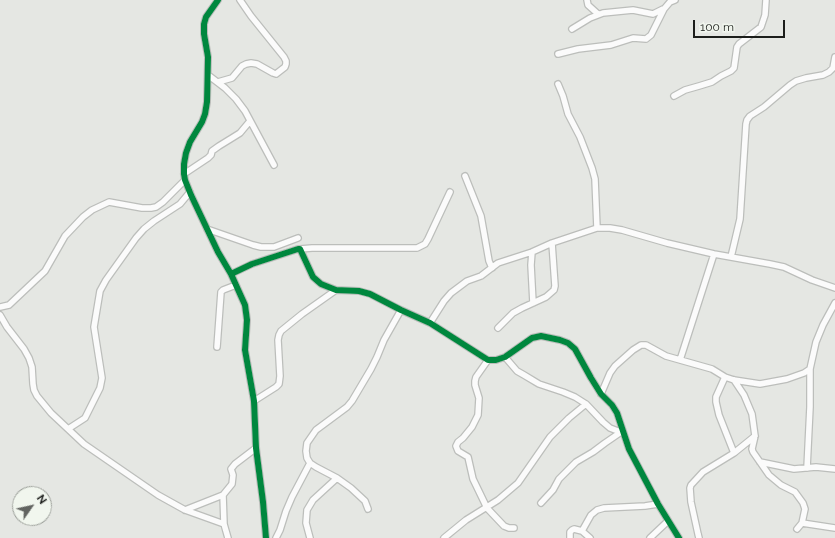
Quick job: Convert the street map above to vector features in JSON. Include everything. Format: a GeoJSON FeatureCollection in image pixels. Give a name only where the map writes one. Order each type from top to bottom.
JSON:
{"type":"FeatureCollection","features":[{"type":"Feature","properties":{"kind":"street"},"geometry":{"type":"LineString","coordinates":[[218,0],[206,17],[204,24],[204,34],[208,57],[205,114],[190,142],[186,153],[184,174],[190,192],[207,229],[231,274],[245,305],[247,320],[245,350],[254,401],[256,448],[266,538]]}},
{"type":"Feature","properties":{"kind":"street"},"geometry":{"type":"LineString","coordinates":[[218,82],[232,78],[242,66],[246,64],[256,64],[273,74],[279,72],[285,67],[286,64],[284,57],[240,0]]}},
{"type":"Feature","properties":{"kind":"street"},"geometry":{"type":"LineString","coordinates":[[587,0],[588,5],[598,14]]}},
{"type":"Feature","properties":{"kind":"street"},"geometry":{"type":"LineString","coordinates":[[674,96],[685,90],[712,82],[734,68],[737,47],[761,27],[766,0]]}},
{"type":"Feature","properties":{"kind":"street"},"geometry":{"type":"LineString","coordinates":[[558,54],[578,49],[611,45],[632,38],[646,39],[651,35],[664,9],[672,1]]}},
{"type":"Feature","properties":{"kind":"street"},"geometry":{"type":"LineString","coordinates":[[572,29],[598,14],[633,10],[653,14],[664,9]]}},
{"type":"Feature","properties":{"kind":"street"},"geometry":{"type":"LineString","coordinates":[[731,257],[740,219],[747,120],[750,116],[764,107],[790,85],[806,78],[824,75],[829,72],[833,68],[835,57]]}},
{"type":"Feature","properties":{"kind":"street"},"geometry":{"type":"LineString","coordinates":[[208,75],[236,98],[245,111],[274,165]]}},
{"type":"Feature","properties":{"kind":"street"},"geometry":{"type":"LineString","coordinates":[[558,84],[568,114],[583,144],[595,179],[597,228]]}},
{"type":"Feature","properties":{"kind":"street"},"geometry":{"type":"LineString","coordinates":[[184,174],[208,158],[212,151],[240,133],[250,120]]}},
{"type":"Feature","properties":{"kind":"street"},"geometry":{"type":"LineString","coordinates":[[465,176],[480,216],[492,268]]}},
{"type":"Feature","properties":{"kind":"street"},"geometry":{"type":"LineString","coordinates":[[0,308],[9,305],[45,271],[65,236],[83,217],[92,210],[109,202],[142,208],[156,207],[185,180]]}},
{"type":"Feature","properties":{"kind":"street"},"geometry":{"type":"LineString","coordinates":[[68,429],[85,418],[100,388],[102,378],[94,327],[100,291],[106,280],[144,229],[180,204],[190,192]]}},
{"type":"Feature","properties":{"kind":"street"},"geometry":{"type":"LineString","coordinates":[[231,274],[252,264],[298,249],[417,248],[425,244],[428,239],[450,192]]}},
{"type":"Feature","properties":{"kind":"street"},"geometry":{"type":"LineString","coordinates":[[430,323],[451,293],[467,281],[481,276],[498,263],[597,228],[622,230],[667,243],[714,254],[784,267],[812,280],[835,288]]}},
{"type":"Feature","properties":{"kind":"street"},"geometry":{"type":"LineString","coordinates":[[207,229],[261,247],[274,247],[298,238]]}},
{"type":"Feature","properties":{"kind":"street"},"geometry":{"type":"LineString","coordinates":[[498,328],[513,313],[546,297],[554,290],[552,243]]}},
{"type":"Feature","properties":{"kind":"street"},"geometry":{"type":"LineString","coordinates":[[300,249],[313,277],[321,284],[336,290],[359,291],[370,294],[430,323],[488,360],[496,360],[505,357],[532,338],[541,336],[568,343],[575,349],[590,378],[617,413],[622,433],[629,449],[678,538]]}},
{"type":"Feature","properties":{"kind":"street"},"geometry":{"type":"LineString","coordinates":[[532,252],[533,303]]}},
{"type":"Feature","properties":{"kind":"street"},"geometry":{"type":"LineString","coordinates":[[680,360],[714,254]]}},
{"type":"Feature","properties":{"kind":"street"},"geometry":{"type":"LineString","coordinates":[[217,347],[221,292],[236,285]]}},
{"type":"Feature","properties":{"kind":"street"},"geometry":{"type":"LineString","coordinates":[[254,401],[279,384],[278,340],[281,331],[336,290]]}},
{"type":"Feature","properties":{"kind":"street"},"geometry":{"type":"LineString","coordinates":[[807,468],[810,369],[816,342],[835,303]]}},
{"type":"Feature","properties":{"kind":"street"},"geometry":{"type":"LineString","coordinates":[[368,508],[365,501],[359,495],[337,478],[310,463],[307,458],[307,443],[316,430],[344,410],[352,401],[371,369],[384,340],[401,310]]}},
{"type":"Feature","properties":{"kind":"street"},"geometry":{"type":"LineString","coordinates":[[0,315],[29,358],[32,367],[34,390],[37,396],[51,413],[84,444],[158,495],[185,510],[224,524]]}},
{"type":"Feature","properties":{"kind":"street"},"geometry":{"type":"LineString","coordinates":[[601,394],[610,373],[615,366],[641,345],[666,356],[712,369],[725,377],[734,380],[760,384],[787,379],[804,373],[810,369]]}},
{"type":"Feature","properties":{"kind":"street"},"geometry":{"type":"LineString","coordinates":[[505,357],[517,371],[524,376],[539,384],[575,397],[586,404],[606,425],[622,433]]}},
{"type":"Feature","properties":{"kind":"street"},"geometry":{"type":"LineString","coordinates":[[488,360],[476,377],[475,381],[479,398],[478,415],[472,427],[456,446],[458,451],[468,457],[473,479],[487,508],[504,526],[514,528]]}},
{"type":"Feature","properties":{"kind":"street"},"geometry":{"type":"LineString","coordinates":[[725,377],[716,397],[716,402],[719,415],[734,453]]}},
{"type":"Feature","properties":{"kind":"street"},"geometry":{"type":"LineString","coordinates":[[734,380],[748,402],[752,414],[755,436],[752,449],[753,452],[769,475],[795,492],[803,503],[805,509],[802,523],[797,529]]}},
{"type":"Feature","properties":{"kind":"street"},"geometry":{"type":"LineString","coordinates":[[444,538],[466,520],[498,500],[518,483],[550,437],[586,404]]}},
{"type":"Feature","properties":{"kind":"street"},"geometry":{"type":"LineString","coordinates":[[541,503],[576,462],[593,452],[605,442],[622,433]]}},
{"type":"Feature","properties":{"kind":"street"},"geometry":{"type":"LineString","coordinates":[[700,538],[692,502],[691,485],[703,472],[734,453],[755,436]]}},
{"type":"Feature","properties":{"kind":"street"},"geometry":{"type":"LineString","coordinates":[[185,510],[223,495],[232,484],[233,475],[231,469],[235,464],[256,448]]}},
{"type":"Feature","properties":{"kind":"street"},"geometry":{"type":"LineString","coordinates":[[760,462],[794,469],[816,467],[835,469]]}},
{"type":"Feature","properties":{"kind":"street"},"geometry":{"type":"LineString","coordinates":[[276,538],[292,497],[310,463]]}},
{"type":"Feature","properties":{"kind":"street"},"geometry":{"type":"LineString","coordinates":[[310,538],[306,523],[307,510],[314,500],[337,478]]}},
{"type":"Feature","properties":{"kind":"street"},"geometry":{"type":"LineString","coordinates":[[223,495],[224,524],[228,538]]}},
{"type":"Feature","properties":{"kind":"street"},"geometry":{"type":"LineString","coordinates":[[582,531],[591,515],[597,510],[604,508],[658,504]]}},
{"type":"Feature","properties":{"kind":"street"},"geometry":{"type":"LineString","coordinates":[[650,538],[668,521]]}},
{"type":"Feature","properties":{"kind":"street"},"geometry":{"type":"LineString","coordinates":[[802,523],[835,528]]}},
{"type":"Feature","properties":{"kind":"street"},"geometry":{"type":"LineString","coordinates":[[570,538],[570,532],[574,529],[582,531],[590,538]]}},
{"type":"Feature","properties":{"kind":"cycle path"},"geometry":{"type":"LineString","coordinates":[[218,0],[206,17],[204,24],[204,34],[208,57],[207,102],[202,122],[190,142],[186,153],[184,174],[191,195],[245,305],[247,320],[245,350],[254,401],[256,448],[266,538]]}},
{"type":"Feature","properties":{"kind":"cycle path"},"geometry":{"type":"LineString","coordinates":[[231,274],[252,264],[300,249],[313,277],[321,284],[336,290],[359,291],[370,294],[430,323],[488,360],[496,360],[505,357],[532,338],[541,336],[568,343],[575,349],[601,394],[612,405],[617,413],[629,449],[658,504],[679,538]]}}]}
